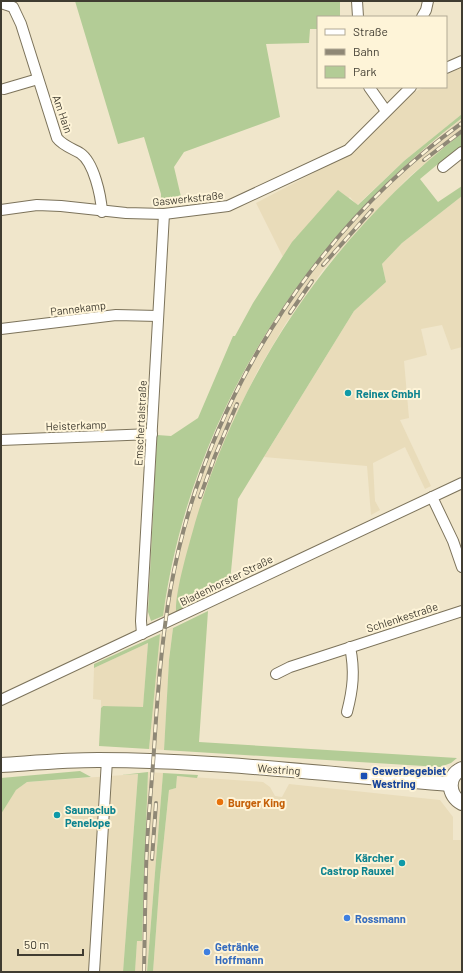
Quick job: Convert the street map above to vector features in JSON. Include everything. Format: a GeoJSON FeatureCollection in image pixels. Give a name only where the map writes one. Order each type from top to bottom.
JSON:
{"type":"FeatureCollection","features":[{"type":"Feature","properties":{"kind":"main road","name":"Westring"},"geometry":{"type":"LineString","coordinates":[[1,766],[55,761],[107,760],[216,764],[450,784]]}},
{"type":"Feature","properties":{"kind":"main road"},"geometry":{"type":"LineString","coordinates":[[462,769],[455,774],[450,784],[453,796],[462,803]]}},
{"type":"Feature","properties":{"kind":"street"},"geometry":{"type":"LineString","coordinates":[[357,1],[358,16]]}},
{"type":"Feature","properties":{"kind":"street"},"geometry":{"type":"LineString","coordinates":[[423,16],[428,1]]}},
{"type":"Feature","properties":{"kind":"street","name":"Am Hain"},"geometry":{"type":"LineString","coordinates":[[1,3],[13,7],[21,24],[57,138],[62,143],[82,154],[91,165],[101,201],[102,212]]}},
{"type":"Feature","properties":{"kind":"street"},"geometry":{"type":"LineString","coordinates":[[447,68],[462,61]]}},
{"type":"Feature","properties":{"kind":"street"},"geometry":{"type":"LineString","coordinates":[[4,89],[38,79]]}},
{"type":"Feature","properties":{"kind":"street"},"geometry":{"type":"LineString","coordinates":[[370,88],[386,111]]}},
{"type":"Feature","properties":{"kind":"street","name":"Gaswerkstraße"},"geometry":{"type":"LineString","coordinates":[[1,210],[37,205],[62,206],[102,212],[164,214],[216,209],[228,206],[348,150],[410,88]]}},
{"type":"Feature","properties":{"kind":"street"},"geometry":{"type":"LineString","coordinates":[[443,167],[462,152]]}},
{"type":"Feature","properties":{"kind":"street","name":"Emschertalstraße"},"geometry":{"type":"LineString","coordinates":[[142,634],[141,621],[164,214]]}},
{"type":"Feature","properties":{"kind":"street","name":"Pannekamp"},"geometry":{"type":"LineString","coordinates":[[1,329],[116,315],[158,316]]}},
{"type":"Feature","properties":{"kind":"street","name":"Heisterkamp"},"geometry":{"type":"LineString","coordinates":[[1,440],[152,434]]}},
{"type":"Feature","properties":{"kind":"street","name":"Bladenhorster Straße"},"geometry":{"type":"LineString","coordinates":[[1,700],[462,483]]}},
{"type":"Feature","properties":{"kind":"street"},"geometry":{"type":"LineString","coordinates":[[432,497],[453,541],[462,567]]}},
{"type":"Feature","properties":{"kind":"street","name":"Schlenkestraße"},"geometry":{"type":"LineString","coordinates":[[276,674],[290,667],[462,611]]}},
{"type":"Feature","properties":{"kind":"street"},"geometry":{"type":"LineString","coordinates":[[347,712],[354,680],[354,666],[350,647]]}},
{"type":"Feature","properties":{"kind":"street"},"geometry":{"type":"LineString","coordinates":[[94,972],[107,760]]}},
{"type":"Feature","properties":{"kind":"shaded area"},"geometry":{"type":"Polygon","coordinates":[[[462,67],[462,114],[404,161],[357,205],[350,197],[295,238],[283,257],[256,203],[344,157],[409,95],[422,88],[447,88],[447,74],[462,67]]]}},
{"type":"Feature","properties":{"kind":"shaded area"},"geometry":{"type":"Polygon","coordinates":[[[462,118],[462,133],[410,176],[356,232],[323,270],[286,323],[258,370],[231,425],[204,496],[184,567],[176,612],[162,618],[179,538],[196,481],[229,401],[257,348],[300,282],[352,218],[406,164],[462,118]]]}},
{"type":"Feature","properties":{"kind":"shaded area"},"geometry":{"type":"Polygon","coordinates":[[[462,196],[462,347],[451,350],[442,325],[421,329],[427,355],[404,361],[409,418],[400,420],[431,486],[425,489],[405,447],[373,463],[375,501],[380,510],[371,515],[367,466],[264,457],[354,311],[386,282],[382,264],[402,243],[462,196]]]}},
{"type":"Feature","properties":{"kind":"shaded area"},"geometry":{"type":"Polygon","coordinates":[[[173,627],[169,660],[164,750],[149,749],[159,638],[160,634],[173,627]]]}},
{"type":"Feature","properties":{"kind":"shaded area"},"geometry":{"type":"Polygon","coordinates":[[[148,643],[143,708],[103,706],[101,708],[101,700],[93,699],[94,668],[148,643]]]}},
{"type":"Feature","properties":{"kind":"shaded area"},"geometry":{"type":"Polygon","coordinates":[[[148,772],[163,773],[147,972],[135,972],[137,940],[142,940],[148,772]]]}},
{"type":"Feature","properties":{"kind":"shaded area"},"geometry":{"type":"Polygon","coordinates":[[[138,774],[123,972],[1,972],[1,814],[8,800],[16,790],[27,782],[138,774]]]}},
{"type":"Feature","properties":{"kind":"shaded area"},"geometry":{"type":"Polygon","coordinates":[[[177,776],[263,782],[270,787],[275,796],[282,797],[289,784],[440,800],[453,817],[453,840],[462,840],[462,972],[153,972],[160,877],[169,790],[176,788],[177,776]]]}},
{"type":"Feature","properties":{"kind":"green space"},"geometry":{"type":"Polygon","coordinates":[[[75,1],[340,1],[340,16],[317,16],[317,29],[310,29],[309,43],[266,44],[280,117],[184,152],[174,167],[182,201],[161,203],[161,194],[144,137],[118,144],[75,1]]]}},
{"type":"Feature","properties":{"kind":"green space"},"geometry":{"type":"Polygon","coordinates":[[[462,114],[462,118],[405,166],[352,219],[305,276],[263,338],[228,403],[199,471],[177,542],[163,616],[151,621],[148,612],[157,435],[171,436],[198,418],[233,336],[235,336],[253,303],[292,242],[338,190],[358,205],[404,161],[462,114]]]}},
{"type":"Feature","properties":{"kind":"green space"},"geometry":{"type":"Polygon","coordinates":[[[462,133],[462,147],[420,179],[438,202],[462,186],[462,196],[402,243],[382,264],[386,282],[354,311],[238,499],[230,582],[213,591],[204,599],[176,612],[180,580],[186,555],[214,466],[238,410],[266,357],[298,307],[333,259],[373,214],[416,172],[462,133]]]}},
{"type":"Feature","properties":{"kind":"green space"},"geometry":{"type":"Polygon","coordinates":[[[208,611],[199,742],[457,758],[451,763],[440,767],[164,750],[169,660],[173,628],[208,611]]]}},
{"type":"Feature","properties":{"kind":"green space"},"geometry":{"type":"Polygon","coordinates":[[[160,634],[149,749],[99,746],[101,708],[103,706],[143,707],[148,643],[94,668],[94,664],[160,634]]]}},
{"type":"Feature","properties":{"kind":"green space"},"geometry":{"type":"Polygon","coordinates":[[[80,771],[91,777],[27,782],[16,790],[1,814],[1,778],[80,771]]]}},
{"type":"Feature","properties":{"kind":"green space"},"geometry":{"type":"Polygon","coordinates":[[[148,772],[142,941],[137,941],[135,972],[123,972],[138,774],[121,775],[148,772]]]}},
{"type":"Feature","properties":{"kind":"green space"},"geometry":{"type":"Polygon","coordinates":[[[163,773],[198,775],[197,778],[177,776],[176,788],[169,790],[160,877],[153,972],[147,972],[163,773]]]}},
{"type":"Feature","properties":{"kind":"railway"},"geometry":{"type":"LineString","coordinates":[[144,972],[147,844],[157,699],[165,627],[170,592],[186,523],[208,456],[236,391],[271,329],[311,271],[357,216],[407,167],[462,123]]}},
{"type":"Feature","properties":{"kind":"railway"},"geometry":{"type":"LineString","coordinates":[[424,160],[462,131]]}},
{"type":"Feature","properties":{"kind":"railway"},"geometry":{"type":"LineString","coordinates":[[323,265],[372,210]]}},
{"type":"Feature","properties":{"kind":"railway"},"geometry":{"type":"LineString","coordinates":[[290,313],[312,281]]}},
{"type":"Feature","properties":{"kind":"railway"},"geometry":{"type":"LineString","coordinates":[[200,497],[215,456],[237,404]]}},
{"type":"Feature","properties":{"kind":"railway"},"geometry":{"type":"LineString","coordinates":[[152,859],[156,803]]}},
{"type":"Feature","properties":{"kind":"place","name":"Reinex GmbH"},"geometry":{"type":"Point","coordinates":[348,393]}},
{"type":"Feature","properties":{"kind":"place","name":"Gewerbegebiet Westring"},"geometry":{"type":"Point","coordinates":[364,776]}},
{"type":"Feature","properties":{"kind":"place","name":"Burger King"},"geometry":{"type":"Point","coordinates":[220,802]}},
{"type":"Feature","properties":{"kind":"place","name":"Saunaclub Penelope"},"geometry":{"type":"Point","coordinates":[57,815]}},
{"type":"Feature","properties":{"kind":"place","name":"Kärcher Castrop Rauxel"},"geometry":{"type":"Point","coordinates":[402,863]}},
{"type":"Feature","properties":{"kind":"place","name":"Rossmann"},"geometry":{"type":"Point","coordinates":[347,918]}},
{"type":"Feature","properties":{"kind":"place","name":"Getränke Hoffmann"},"geometry":{"type":"Point","coordinates":[207,952]}}]}
